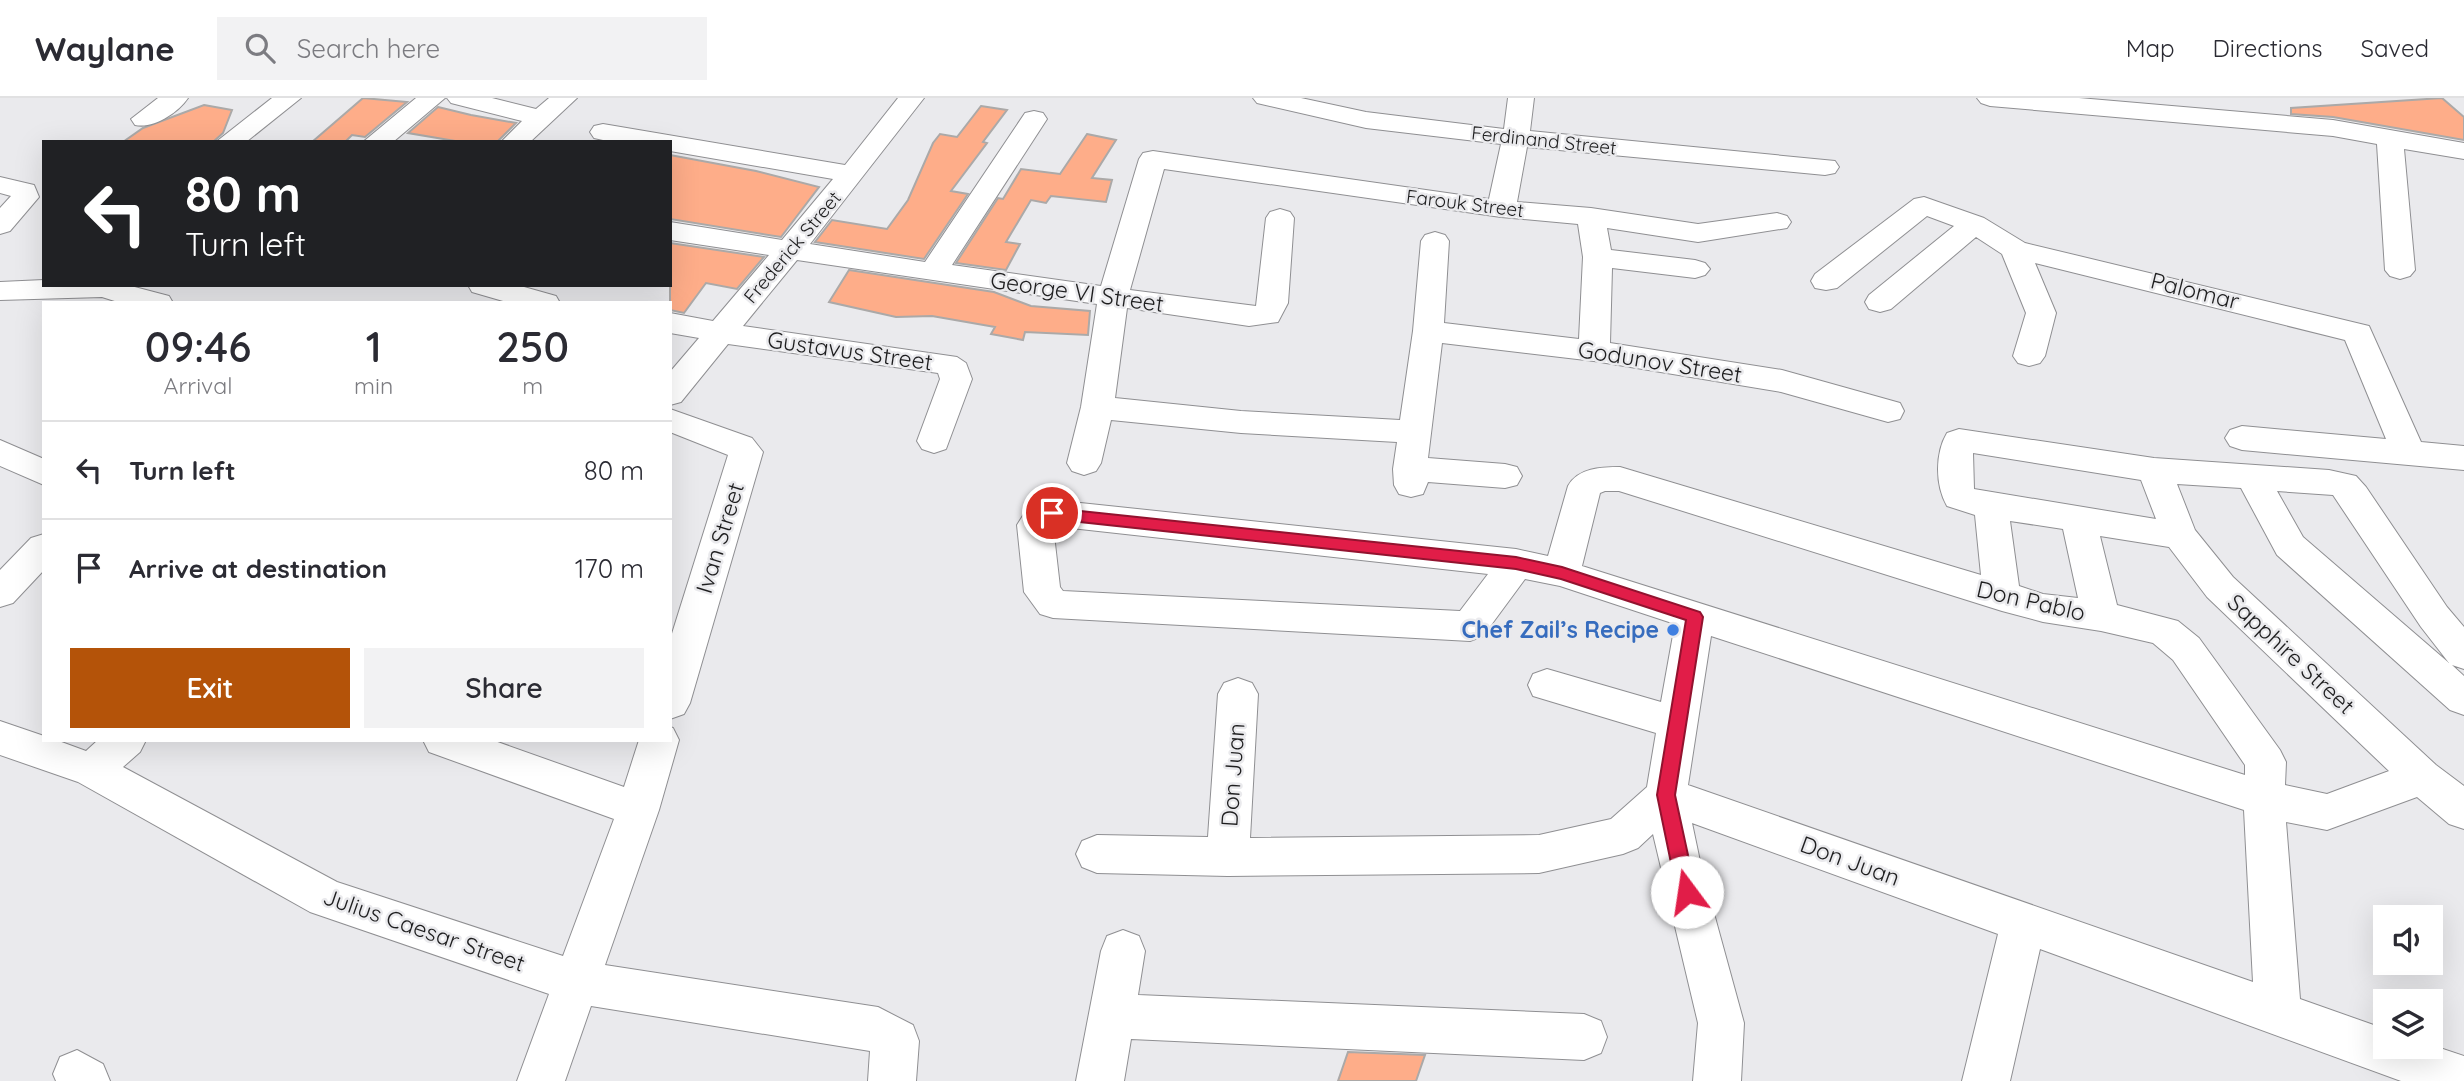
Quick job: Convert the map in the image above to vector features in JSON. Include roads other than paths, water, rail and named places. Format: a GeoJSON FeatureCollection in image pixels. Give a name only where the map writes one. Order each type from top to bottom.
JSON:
{"type":"FeatureCollection","features":[{"type":"Feature","properties":{"kind":"street"},"geometry":{"type":"LineString","coordinates":[[144,119],[175,98]]}},
{"type":"Feature","properties":{"kind":"street"},"geometry":{"type":"LineString","coordinates":[[232,140],[288,98]]}},
{"type":"Feature","properties":{"kind":"street"},"geometry":{"type":"LineString","coordinates":[[379,140],[432,98]]}},
{"type":"Feature","properties":{"kind":"street"},"geometry":{"type":"LineString","coordinates":[[460,98],[542,118]]}},
{"type":"Feature","properties":{"kind":"street"},"geometry":{"type":"LineString","coordinates":[[516,140],[564,98]]}},
{"type":"Feature","properties":{"kind":"street","name":"Frederick Street"},"geometry":{"type":"LineString","coordinates":[[672,392],[852,174],[911,98]]}},
{"type":"Feature","properties":{"kind":"street","name":"Ferdinand Street"},"geometry":{"type":"LineString","coordinates":[[1266,98],[1366,120],[1516,138],[1825,167]]}},
{"type":"Feature","properties":{"kind":"street"},"geometry":{"type":"LineString","coordinates":[[1500,209],[1516,138],[1521,98]]}},
{"type":"Feature","properties":{"kind":"street"},"geometry":{"type":"LineString","coordinates":[[1990,98],[2333,128],[2464,151]]}},
{"type":"Feature","properties":{"kind":"street"},"geometry":{"type":"LineString","coordinates":[[933,272],[1034,120]]}},
{"type":"Feature","properties":{"kind":"street"},"geometry":{"type":"LineString","coordinates":[[603,132],[649,140]]}},
{"type":"Feature","properties":{"kind":"street"},"geometry":{"type":"LineString","coordinates":[[2390,137],[2400,270]]}},
{"type":"Feature","properties":{"kind":"street"},"geometry":{"type":"LineString","coordinates":[[672,143],[852,174]]}},
{"type":"Feature","properties":{"kind":"street","name":"Farouk Street"},"geometry":{"type":"LineString","coordinates":[[1113,298],[1153,159],[1500,209],[1591,217],[1698,233],[1777,222]]}},
{"type":"Feature","properties":{"kind":"street"},"geometry":{"type":"LineString","coordinates":[[0,185],[24,191],[25,197],[0,225]]}},
{"type":"Feature","properties":{"kind":"street","name":"Palomar"},"geometry":{"type":"LineString","coordinates":[[1826,281],[1924,205],[1974,224],[2015,248],[2358,333],[2409,453]]}},
{"type":"Feature","properties":{"kind":"street"},"geometry":{"type":"LineString","coordinates":[[1591,217],[1598,257],[1594,351]]}},
{"type":"Feature","properties":{"kind":"street","name":"George VI Street"},"geometry":{"type":"LineString","coordinates":[[672,231],[933,272],[1249,316],[1267,315],[1273,303],[1280,218]]}},
{"type":"Feature","properties":{"kind":"street"},"geometry":{"type":"LineString","coordinates":[[1880,302],[1974,224]]}},
{"type":"Feature","properties":{"kind":"street"},"geometry":{"type":"LineString","coordinates":[[1435,241],[1428,331],[1411,477],[1505,476]]}},
{"type":"Feature","properties":{"kind":"street"},"geometry":{"type":"LineString","coordinates":[[2015,248],[2041,313],[2029,356]]}},
{"type":"Feature","properties":{"kind":"street"},"geometry":{"type":"LineString","coordinates":[[1598,257],[1695,269]]}},
{"type":"Feature","properties":{"kind":"street"},"geometry":{"type":"LineString","coordinates":[[490,287],[538,301]]}},
{"type":"Feature","properties":{"kind":"street"},"geometry":{"type":"LineString","coordinates":[[0,291],[102,288],[151,301]]}},
{"type":"Feature","properties":{"kind":"street"},"geometry":{"type":"LineString","coordinates":[[1084,463],[1097,407],[1113,298]]}},
{"type":"Feature","properties":{"kind":"street","name":"Gustavus Street"},"geometry":{"type":"LineString","coordinates":[[672,323],[772,342],[946,364],[955,370],[956,379],[934,441]]}},
{"type":"Feature","properties":{"kind":"street","name":"Godunov Street"},"geometry":{"type":"LineString","coordinates":[[1428,331],[1594,351],[1782,381],[1888,411]]}},
{"type":"Feature","properties":{"kind":"street"},"geometry":{"type":"LineString","coordinates":[[1097,407],[1241,422],[1415,432]]}},
{"type":"Feature","properties":{"kind":"street","name":"Ivan Street"},"geometry":{"type":"LineString","coordinates":[[672,421],[740,446],[746,452],[672,696]]}},
{"type":"Feature","properties":{"kind":"street"},"geometry":{"type":"LineString","coordinates":[[2242,438],[2464,458]]}},
{"type":"Feature","properties":{"kind":"street"},"geometry":{"type":"LineString","coordinates":[[2180,536],[1991,506],[1959,497],[1956,447],[1959,441],[2154,470],[2344,485],[2434,617],[2464,654]]}},
{"type":"Feature","properties":{"kind":"street"},"geometry":{"type":"LineString","coordinates":[[0,452],[42,471]]}},
{"type":"Feature","properties":{"kind":"street","name":"Sapphire Street"},"geometry":{"type":"LineString","coordinates":[[2154,470],[2180,536],[2220,587],[2422,777],[2464,811]]}},
{"type":"Feature","properties":{"kind":"street"},"geometry":{"type":"LineString","coordinates":[[2252,477],[2290,546],[2464,699]]}},
{"type":"Feature","properties":{"kind":"street","name":"Don Pablo"},"geometry":{"type":"LineString","coordinates":[[1562,573],[1585,486],[1600,479],[1620,479],[2002,597],[2043,608],[2101,616],[2165,631],[2186,649],[2266,762],[2264,799],[2278,1014]]}},
{"type":"Feature","properties":{"kind":"street"},"geometry":{"type":"LineString","coordinates":[[1991,506],[2002,597]]}},
{"type":"Feature","properties":{"kind":"street"},"geometry":{"type":"LineString","coordinates":[[1516,563],[1470,626],[1074,606],[1052,604],[1042,592],[1035,524],[1041,515],[1052,513],[1516,563],[1562,573],[2264,799],[2327,812],[2422,777]]}},
{"type":"Feature","properties":{"kind":"street"},"geometry":{"type":"LineString","coordinates":[[2078,519],[2101,616]]}},
{"type":"Feature","properties":{"kind":"street"},"geometry":{"type":"LineString","coordinates":[[0,593],[42,549]]}},
{"type":"Feature","properties":{"kind":"street"},"geometry":{"type":"LineString","coordinates":[[1695,617],[1666,795],[1680,866],[1721,1023],[1717,1081]]}},
{"type":"Feature","properties":{"kind":"street"},"geometry":{"type":"LineString","coordinates":[[1547,685],[1677,723]]}},
{"type":"Feature","properties":{"kind":"street","name":"Don Juan"},"geometry":{"type":"LineString","coordinates":[[1227,857],[1238,694]]}},
{"type":"Feature","properties":{"kind":"street","name":"Julius Caesar Street"},"geometry":{"type":"LineString","coordinates":[[0,738],[92,770],[325,898],[578,982],[878,1030],[896,1041],[892,1081]]}},
{"type":"Feature","properties":{"kind":"street"},"geometry":{"type":"LineString","coordinates":[[92,770],[124,742]]}},
{"type":"Feature","properties":{"kind":"street"},"geometry":{"type":"LineString","coordinates":[[449,742],[638,810]]}},
{"type":"Feature","properties":{"kind":"street"},"geometry":{"type":"LineString","coordinates":[[541,1081],[638,810],[658,742]]}},
{"type":"Feature","properties":{"kind":"street","name":"Don Juan"},"geometry":{"type":"LineString","coordinates":[[1097,854],[1227,857],[1539,854],[1623,835],[1666,795],[2464,1080]]}},
{"type":"Feature","properties":{"kind":"street"},"geometry":{"type":"LineString","coordinates":[[1986,1081],[2023,924]]}},
{"type":"Feature","properties":{"kind":"street"},"geometry":{"type":"LineString","coordinates":[[1100,1081],[1123,951]]}},
{"type":"Feature","properties":{"kind":"street"},"geometry":{"type":"LineString","coordinates":[[1110,1016],[1584,1037]]}},
{"type":"Feature","properties":{"kind":"place","name":"Chef Zail’s Recipe"},"geometry":{"type":"Point","coordinates":[1673,630]}}]}
